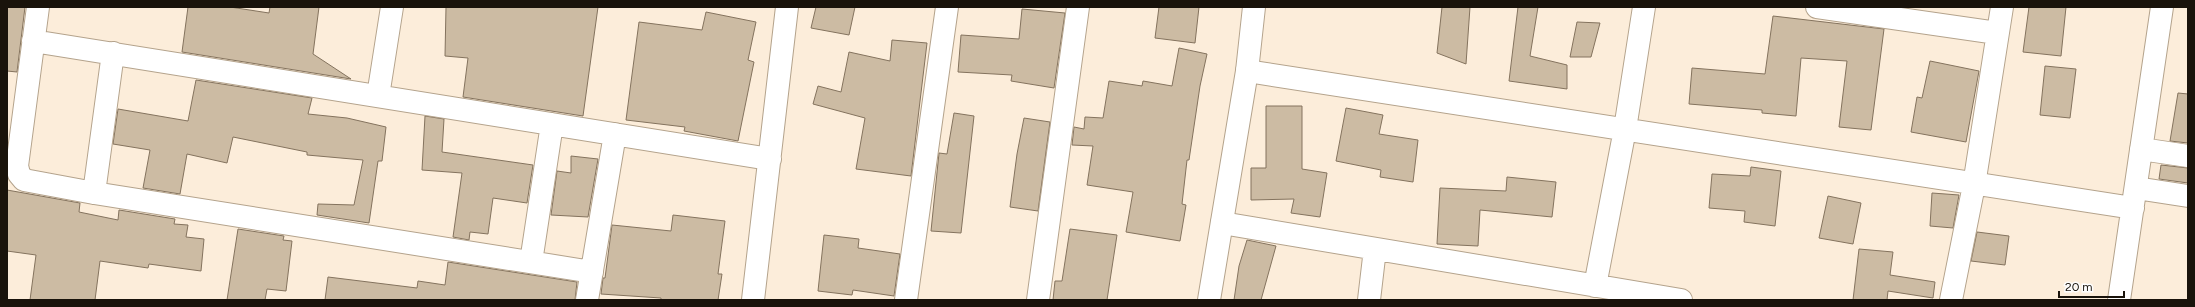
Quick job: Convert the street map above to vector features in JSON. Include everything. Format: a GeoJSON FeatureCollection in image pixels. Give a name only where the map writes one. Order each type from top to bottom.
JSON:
{"type":"FeatureCollection","features":[{"type":"Feature","properties":{"kind":"street"},"geometry":{"type":"LineString","coordinates":[[38,7],[18,166],[19,174],[24,180],[94,193],[592,272]]}},
{"type":"Feature","properties":{"kind":"street"},"geometry":{"type":"LineString","coordinates":[[378,96],[392,7]]}},
{"type":"Feature","properties":{"kind":"street"},"geometry":{"type":"LineString","coordinates":[[753,300],[787,7]]}},
{"type":"Feature","properties":{"kind":"street"},"geometry":{"type":"LineString","coordinates":[[906,300],[947,7]]}},
{"type":"Feature","properties":{"kind":"street"},"geometry":{"type":"LineString","coordinates":[[1038,300],[1078,7]]}},
{"type":"Feature","properties":{"kind":"street"},"geometry":{"type":"LineString","coordinates":[[1209,300],[1246,71],[1254,7]]}},
{"type":"Feature","properties":{"kind":"street"},"geometry":{"type":"LineString","coordinates":[[1595,286],[1625,129],[1644,7]]}},
{"type":"Feature","properties":{"kind":"street"},"geometry":{"type":"LineString","coordinates":[[1817,7],[1928,15],[1997,33]]}},
{"type":"Feature","properties":{"kind":"street"},"geometry":{"type":"LineString","coordinates":[[1951,300],[1974,185],[2002,7]]}},
{"type":"Feature","properties":{"kind":"street"},"geometry":{"type":"LineString","coordinates":[[2119,300],[2162,7]]}},
{"type":"Feature","properties":{"kind":"street"},"geometry":{"type":"LineString","coordinates":[[33,41],[770,159]]}},
{"type":"Feature","properties":{"kind":"street"},"geometry":{"type":"LineString","coordinates":[[94,193],[113,53]]}},
{"type":"Feature","properties":{"kind":"street"},"geometry":{"type":"LineString","coordinates":[[1246,71],[1625,129],[1974,185],[2135,198],[2188,196]]}},
{"type":"Feature","properties":{"kind":"street"},"geometry":{"type":"LineString","coordinates":[[531,262],[552,124]]}},
{"type":"Feature","properties":{"kind":"street"},"geometry":{"type":"LineString","coordinates":[[587,300],[615,134]]}},
{"type":"Feature","properties":{"kind":"street"},"geometry":{"type":"LineString","coordinates":[[2141,149],[2188,156]]}},
{"type":"Feature","properties":{"kind":"street"},"geometry":{"type":"LineString","coordinates":[[1222,223],[1681,300]]}},
{"type":"Feature","properties":{"kind":"street"},"geometry":{"type":"LineString","coordinates":[[1369,300],[1375,249]]}},
{"type":"Feature","properties":{"kind":"building"},"geometry":{"type":"Polygon","coordinates":[[[7,7],[25,7],[17,72],[7,71],[7,7]]]}},
{"type":"Feature","properties":{"kind":"building"},"geometry":{"type":"Polygon","coordinates":[[[188,7],[230,7],[269,13],[270,7],[319,7],[313,54],[351,79],[182,52],[188,7]]]}},
{"type":"Feature","properties":{"kind":"building"},"geometry":{"type":"Polygon","coordinates":[[[446,7],[598,7],[583,116],[463,97],[468,58],[445,56],[446,7]]]}},
{"type":"Feature","properties":{"kind":"building"},"geometry":{"type":"Polygon","coordinates":[[[816,7],[855,7],[849,35],[811,28],[816,7]]]}},
{"type":"Feature","properties":{"kind":"building"},"geometry":{"type":"Polygon","coordinates":[[[1159,7],[1199,7],[1195,43],[1155,38],[1159,7]]]}},
{"type":"Feature","properties":{"kind":"building"},"geometry":{"type":"Polygon","coordinates":[[[1442,7],[1470,7],[1466,64],[1437,53],[1442,7]]]}},
{"type":"Feature","properties":{"kind":"building"},"geometry":{"type":"Polygon","coordinates":[[[1518,7],[1538,7],[1530,56],[1567,65],[1567,89],[1509,81],[1518,7]]]}},
{"type":"Feature","properties":{"kind":"building"},"geometry":{"type":"Polygon","coordinates":[[[2029,7],[2066,7],[2061,56],[2023,52],[2029,7]]]}},
{"type":"Feature","properties":{"kind":"building"},"geometry":{"type":"Polygon","coordinates":[[[1022,9],[1065,13],[1054,88],[1011,81],[1012,75],[958,72],[961,35],[1019,39],[1022,9]]]}},
{"type":"Feature","properties":{"kind":"building"},"geometry":{"type":"Polygon","coordinates":[[[706,12],[756,22],[748,60],[754,62],[738,141],[684,131],[685,127],[626,120],[639,22],[702,30],[706,12]]]}},
{"type":"Feature","properties":{"kind":"building"},"geometry":{"type":"Polygon","coordinates":[[[1773,16],[1884,29],[1871,130],[1839,127],[1847,61],[1801,58],[1796,116],[1762,113],[1762,110],[1689,104],[1692,68],[1765,74],[1773,16]]]}},
{"type":"Feature","properties":{"kind":"building"},"geometry":{"type":"Polygon","coordinates":[[[1577,22],[1600,23],[1591,57],[1570,57],[1577,22]]]}},
{"type":"Feature","properties":{"kind":"building"},"geometry":{"type":"Polygon","coordinates":[[[892,40],[927,43],[911,176],[856,169],[865,118],[813,104],[818,86],[841,92],[849,52],[890,61],[892,40]]]}},
{"type":"Feature","properties":{"kind":"building"},"geometry":{"type":"Polygon","coordinates":[[[1179,48],[1207,54],[1200,86],[1189,160],[1187,160],[1182,204],[1186,205],[1180,241],[1126,232],[1133,192],[1087,185],[1093,146],[1072,145],[1074,127],[1084,129],[1085,117],[1103,118],[1109,81],[1142,86],[1143,81],[1172,86],[1179,48]]]}},
{"type":"Feature","properties":{"kind":"building"},"geometry":{"type":"Polygon","coordinates":[[[1930,61],[1979,71],[1966,142],[1911,132],[1917,97],[1922,98],[1930,61]]]}},
{"type":"Feature","properties":{"kind":"building"},"geometry":{"type":"Polygon","coordinates":[[[2045,66],[2076,69],[2070,118],[2040,115],[2045,66]]]}},
{"type":"Feature","properties":{"kind":"building"},"geometry":{"type":"Polygon","coordinates":[[[196,80],[312,98],[308,114],[347,118],[386,127],[382,161],[378,161],[369,223],[317,215],[318,204],[354,205],[363,160],[307,155],[307,152],[233,137],[227,163],[187,154],[180,194],[143,188],[150,150],[113,144],[118,109],[188,121],[196,80]]]}},
{"type":"Feature","properties":{"kind":"building"},"geometry":{"type":"Polygon","coordinates":[[[2178,93],[2188,94],[2188,143],[2170,141],[2178,93]]]}},
{"type":"Feature","properties":{"kind":"building"},"geometry":{"type":"Polygon","coordinates":[[[1266,106],[1302,106],[1302,169],[1327,173],[1320,217],[1291,213],[1294,199],[1251,200],[1251,168],[1266,168],[1266,106]]]}},
{"type":"Feature","properties":{"kind":"building"},"geometry":{"type":"Polygon","coordinates":[[[1346,108],[1383,115],[1379,134],[1418,140],[1413,182],[1380,177],[1381,170],[1336,161],[1346,108]]]}},
{"type":"Feature","properties":{"kind":"building"},"geometry":{"type":"Polygon","coordinates":[[[954,113],[974,116],[961,233],[931,231],[939,153],[947,154],[954,113]]]}},
{"type":"Feature","properties":{"kind":"building"},"geometry":{"type":"Polygon","coordinates":[[[425,116],[444,119],[442,152],[533,165],[527,203],[493,198],[488,234],[470,232],[469,240],[453,237],[462,173],[422,170],[425,116]]]}},
{"type":"Feature","properties":{"kind":"building"},"geometry":{"type":"Polygon","coordinates":[[[1024,118],[1050,122],[1038,211],[1010,207],[1017,154],[1024,118]]]}},
{"type":"Feature","properties":{"kind":"building"},"geometry":{"type":"Polygon","coordinates":[[[571,156],[598,159],[588,217],[551,215],[557,171],[571,173],[571,156]]]}},
{"type":"Feature","properties":{"kind":"building"},"geometry":{"type":"Polygon","coordinates":[[[2161,165],[2188,168],[2188,183],[2159,179],[2161,165]]]}},
{"type":"Feature","properties":{"kind":"building"},"geometry":{"type":"Polygon","coordinates":[[[1751,167],[1781,171],[1775,226],[1744,222],[1745,211],[1709,208],[1712,174],[1750,176],[1751,167]]]}},
{"type":"Feature","properties":{"kind":"building"},"geometry":{"type":"Polygon","coordinates":[[[1507,177],[1556,182],[1552,217],[1480,210],[1478,246],[1437,244],[1440,188],[1506,191],[1507,177]]]}},
{"type":"Feature","properties":{"kind":"building"},"geometry":{"type":"Polygon","coordinates":[[[7,190],[80,203],[79,212],[118,220],[119,210],[175,219],[174,224],[188,225],[186,237],[204,239],[201,271],[149,264],[148,268],[100,261],[95,300],[30,300],[36,255],[7,251],[7,190]]]}},
{"type":"Feature","properties":{"kind":"building"},"geometry":{"type":"Polygon","coordinates":[[[1932,193],[1959,195],[1953,228],[1930,226],[1932,193]]]}},
{"type":"Feature","properties":{"kind":"building"},"geometry":{"type":"Polygon","coordinates":[[[1828,196],[1861,203],[1853,244],[1819,238],[1828,196]]]}},
{"type":"Feature","properties":{"kind":"building"},"geometry":{"type":"Polygon","coordinates":[[[673,215],[725,221],[718,274],[722,274],[718,300],[661,300],[661,298],[601,294],[603,278],[605,278],[612,225],[671,231],[673,215]]]}},
{"type":"Feature","properties":{"kind":"building"},"geometry":{"type":"Polygon","coordinates":[[[238,229],[284,236],[283,240],[292,241],[286,291],[267,289],[265,300],[227,300],[238,229]]]}},
{"type":"Feature","properties":{"kind":"building"},"geometry":{"type":"Polygon","coordinates":[[[1070,229],[1117,235],[1107,300],[1053,300],[1055,281],[1062,281],[1070,229]]]}},
{"type":"Feature","properties":{"kind":"building"},"geometry":{"type":"Polygon","coordinates":[[[1977,232],[2009,236],[2005,265],[1971,261],[1977,232]]]}},
{"type":"Feature","properties":{"kind":"building"},"geometry":{"type":"Polygon","coordinates":[[[824,235],[859,239],[858,248],[900,254],[894,296],[853,290],[852,295],[818,291],[824,235]]]}},
{"type":"Feature","properties":{"kind":"building"},"geometry":{"type":"Polygon","coordinates":[[[1247,240],[1276,246],[1261,300],[1234,300],[1239,266],[1247,240]]]}},
{"type":"Feature","properties":{"kind":"building"},"geometry":{"type":"Polygon","coordinates":[[[1859,249],[1893,252],[1890,275],[1935,282],[1933,298],[1888,291],[1887,300],[1853,300],[1859,249]]]}},
{"type":"Feature","properties":{"kind":"building"},"geometry":{"type":"Polygon","coordinates":[[[448,262],[577,282],[575,300],[325,300],[328,277],[417,288],[418,281],[445,285],[448,262]]]}}]}
